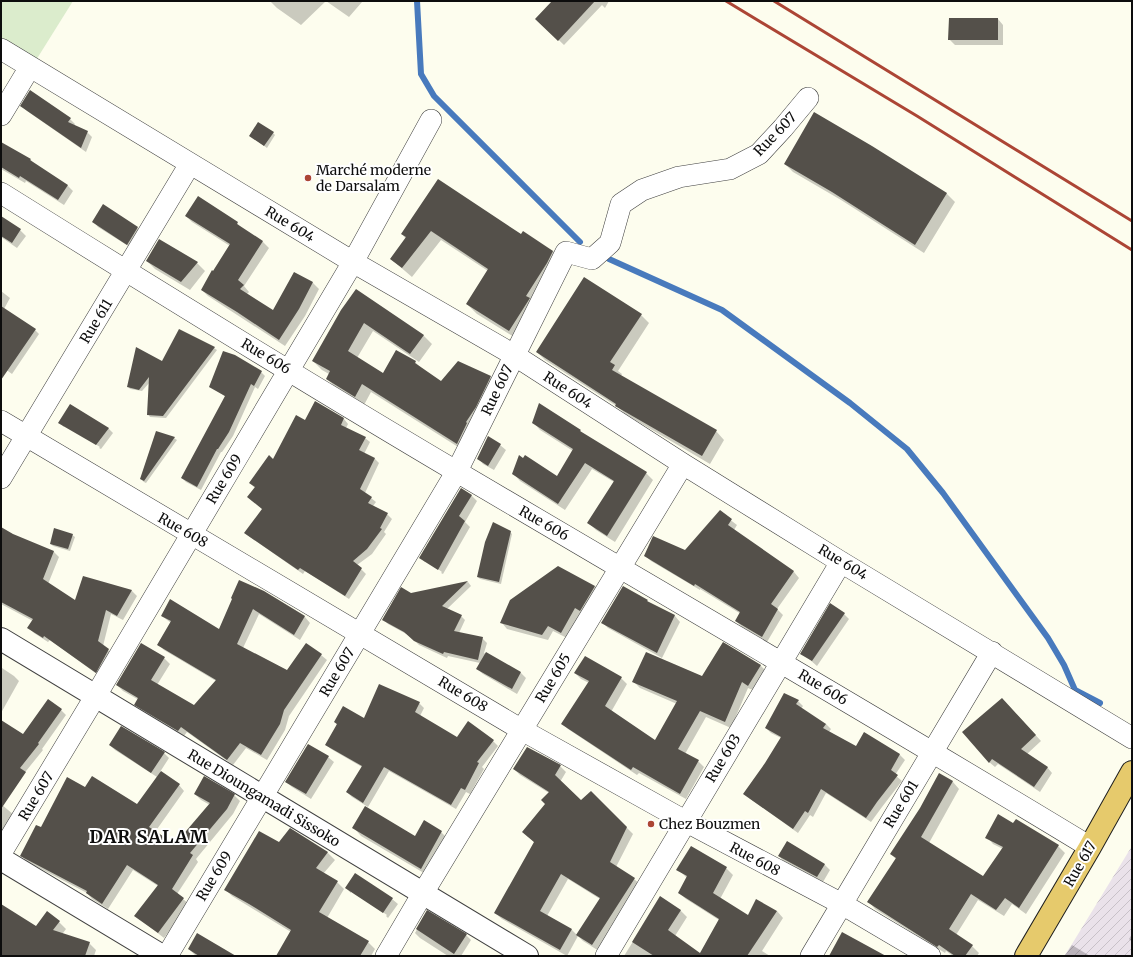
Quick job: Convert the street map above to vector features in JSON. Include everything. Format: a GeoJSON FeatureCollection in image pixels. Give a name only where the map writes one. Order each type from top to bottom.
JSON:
{"type":"FeatureCollection","features":[{"type":"Feature","properties":{"kind":"highway","name":"Rue 617"},"geometry":{"type":"LineString","coordinates":[[1026,956],[1132,772]]}},
{"type":"Feature","properties":{"kind":"street","name":"Rue 604"},"geometry":{"type":"LineString","coordinates":[[1,49],[353,262],[514,355],[683,464],[841,562],[1132,738]]}},
{"type":"Feature","properties":{"kind":"street"},"geometry":{"type":"LineString","coordinates":[[1,115],[30,67]]}},
{"type":"Feature","properties":{"kind":"street","name":"Rue 607"},"geometry":{"type":"LineString","coordinates":[[262,797],[456,471],[566,252],[592,259],[610,243],[620,204],[642,190],[679,177],[730,169],[759,154],[808,98]]}},
{"type":"Feature","properties":{"kind":"street","name":"Rue 609"},"geometry":{"type":"LineString","coordinates":[[95,697],[353,262],[431,120]]}},
{"type":"Feature","properties":{"kind":"street","name":"Rue 611"},"geometry":{"type":"LineString","coordinates":[[1,478],[190,164]]}},
{"type":"Feature","properties":{"kind":"street","name":"Rue 606"},"geometry":{"type":"LineString","coordinates":[[1,193],[126,271],[456,471],[933,752],[1090,847]]}},
{"type":"Feature","properties":{"kind":"street","name":"Rue 608"},"geometry":{"type":"LineString","coordinates":[[1,421],[522,730],[685,821],[842,904],[930,956]]}},
{"type":"Feature","properties":{"kind":"street","name":"Rue 605"},"geometry":{"type":"LineString","coordinates":[[423,893],[683,464]]}},
{"type":"Feature","properties":{"kind":"street","name":"Rue 603"},"geometry":{"type":"LineString","coordinates":[[606,956],[685,821],[841,562]]}},
{"type":"Feature","properties":{"kind":"street","name":"Rue Dioungamadi Sissoko"},"geometry":{"type":"LineString","coordinates":[[1,639],[527,956]]}},
{"type":"Feature","properties":{"kind":"street","name":"Rue 601"},"geometry":{"type":"LineString","coordinates":[[811,956],[992,652]]}},
{"type":"Feature","properties":{"kind":"street","name":"Rue 607"},"geometry":{"type":"LineString","coordinates":[[1,853],[95,697]]}},
{"type":"Feature","properties":{"kind":"street","name":"Rue 609"},"geometry":{"type":"LineString","coordinates":[[166,956],[262,797]]}},
{"type":"Feature","properties":{"kind":"street"},"geometry":{"type":"LineString","coordinates":[[1,859],[162,956]]}},
{"type":"Feature","properties":{"kind":"street"},"geometry":{"type":"LineString","coordinates":[[386,956],[423,893]]}},
{"type":"Feature","properties":{"kind":"shaded area"},"geometry":{"type":"Polygon","coordinates":[[[1132,846],[1132,956],[1064,956],[1072,944],[1132,846]]]}},
{"type":"Feature","properties":{"kind":"green space"},"geometry":{"type":"Polygon","coordinates":[[[1,1],[73,1],[33,65],[1,44],[1,1]]]}},
{"type":"Feature","properties":{"kind":"building"},"geometry":{"type":"Polygon","coordinates":[[[552,1],[595,1],[558,41],[535,19],[552,1]]]}},
{"type":"Feature","properties":{"kind":"building"},"geometry":{"type":"Polygon","coordinates":[[[949,18],[998,18],[998,40],[948,40],[949,18]]]}},
{"type":"Feature","properties":{"kind":"building"},"geometry":{"type":"Polygon","coordinates":[[[30,90],[71,118],[68,122],[88,131],[81,148],[20,106],[30,90]]]}},
{"type":"Feature","properties":{"kind":"building"},"geometry":{"type":"Polygon","coordinates":[[[814,112],[947,193],[915,245],[832,192],[784,164],[814,112]]]}},
{"type":"Feature","properties":{"kind":"building"},"geometry":{"type":"Polygon","coordinates":[[[258,122],[274,132],[264,146],[249,136],[258,122]]]}},
{"type":"Feature","properties":{"kind":"building"},"geometry":{"type":"Polygon","coordinates":[[[1,142],[31,159],[30,160],[68,185],[58,200],[20,176],[19,178],[1,167],[1,142]]]}},
{"type":"Feature","properties":{"kind":"building"},"geometry":{"type":"Polygon","coordinates":[[[438,179],[521,234],[523,231],[553,251],[526,296],[530,298],[509,331],[466,304],[488,269],[431,231],[402,268],[390,259],[406,237],[401,234],[438,179]]]}},
{"type":"Feature","properties":{"kind":"building"},"geometry":{"type":"Polygon","coordinates":[[[198,196],[238,222],[237,224],[263,241],[238,280],[244,285],[240,289],[273,310],[294,272],[313,282],[299,309],[279,340],[201,290],[212,270],[213,271],[230,244],[185,216],[198,196]]]}},
{"type":"Feature","properties":{"kind":"building"},"geometry":{"type":"Polygon","coordinates":[[[103,204],[138,227],[127,245],[92,222],[103,204]]]}},
{"type":"Feature","properties":{"kind":"building"},"geometry":{"type":"Polygon","coordinates":[[[1,216],[21,229],[12,243],[1,236],[1,216]]]}},
{"type":"Feature","properties":{"kind":"building"},"geometry":{"type":"Polygon","coordinates":[[[159,239],[198,262],[181,282],[146,261],[159,239]]]}},
{"type":"Feature","properties":{"kind":"building"},"geometry":{"type":"Polygon","coordinates":[[[584,277],[642,314],[610,362],[615,365],[612,370],[717,430],[702,456],[615,406],[616,404],[536,352],[584,277]]]}},
{"type":"Feature","properties":{"kind":"building"},"geometry":{"type":"Polygon","coordinates":[[[356,289],[424,335],[410,354],[364,323],[348,351],[383,373],[396,350],[416,361],[415,363],[441,381],[458,361],[491,376],[476,407],[466,422],[467,423],[457,444],[362,384],[355,397],[326,379],[330,371],[312,361],[341,310],[356,289]]]}},
{"type":"Feature","properties":{"kind":"building"},"geometry":{"type":"Polygon","coordinates":[[[1,306],[36,329],[1,380],[1,306]]]}},
{"type":"Feature","properties":{"kind":"building"},"geometry":{"type":"Polygon","coordinates":[[[179,329],[215,347],[163,416],[147,415],[149,377],[139,390],[127,387],[136,347],[162,361],[179,329]]]}},
{"type":"Feature","properties":{"kind":"building"},"geometry":{"type":"Polygon","coordinates":[[[223,351],[235,355],[262,371],[254,386],[251,384],[229,432],[217,449],[197,487],[181,478],[225,396],[209,387],[223,351]]]}},
{"type":"Feature","properties":{"kind":"building"},"geometry":{"type":"Polygon","coordinates":[[[315,401],[344,418],[341,425],[366,437],[359,450],[375,458],[360,489],[372,497],[368,503],[388,513],[380,528],[382,529],[367,549],[353,561],[362,568],[345,596],[300,568],[298,570],[244,533],[262,509],[247,497],[255,487],[249,483],[269,455],[273,459],[296,415],[305,420],[315,401]]]}},
{"type":"Feature","properties":{"kind":"building"},"geometry":{"type":"Polygon","coordinates":[[[539,403],[581,430],[580,431],[647,472],[607,536],[587,523],[614,481],[585,463],[558,504],[512,474],[519,455],[523,458],[525,455],[557,476],[573,449],[532,423],[539,403]]]}},
{"type":"Feature","properties":{"kind":"building"},"geometry":{"type":"Polygon","coordinates":[[[70,404],[109,428],[96,445],[58,423],[70,404]]]}},
{"type":"Feature","properties":{"kind":"building"},"geometry":{"type":"Polygon","coordinates":[[[156,431],[175,437],[144,481],[140,479],[156,431]]]}},
{"type":"Feature","properties":{"kind":"building"},"geometry":{"type":"Polygon","coordinates":[[[488,436],[501,444],[488,466],[477,459],[488,436]]]}},
{"type":"Feature","properties":{"kind":"building"},"geometry":{"type":"Polygon","coordinates":[[[461,488],[472,495],[459,516],[465,521],[438,570],[419,558],[461,488]]]}},
{"type":"Feature","properties":{"kind":"building"},"geometry":{"type":"Polygon","coordinates":[[[720,510],[732,519],[728,525],[794,571],[771,604],[778,609],[762,637],[735,621],[740,612],[695,584],[694,586],[644,556],[653,536],[685,550],[720,510]]]}},
{"type":"Feature","properties":{"kind":"building"},"geometry":{"type":"Polygon","coordinates":[[[493,522],[511,531],[499,582],[477,577],[485,542],[493,522]]]}},
{"type":"Feature","properties":{"kind":"building"},"geometry":{"type":"Polygon","coordinates":[[[1,527],[13,534],[54,551],[43,579],[75,600],[83,576],[132,590],[117,616],[106,610],[98,641],[109,649],[96,673],[44,636],[43,638],[27,628],[33,619],[1,602],[1,527]]]}},
{"type":"Feature","properties":{"kind":"building"},"geometry":{"type":"Polygon","coordinates":[[[54,528],[73,534],[68,549],[50,544],[54,528]]]}},
{"type":"Feature","properties":{"kind":"building"},"geometry":{"type":"Polygon","coordinates":[[[558,566],[595,586],[580,611],[575,608],[561,633],[548,626],[542,635],[500,623],[510,600],[558,566]]]}},
{"type":"Feature","properties":{"kind":"building"},"geometry":{"type":"Polygon","coordinates":[[[239,580],[264,591],[305,616],[294,635],[253,609],[237,644],[287,670],[306,643],[322,654],[284,710],[280,724],[261,755],[240,743],[227,760],[181,727],[178,731],[134,705],[138,698],[116,685],[141,643],[165,657],[151,680],[194,705],[216,680],[157,645],[171,621],[161,616],[170,599],[219,629],[239,580]]]}},
{"type":"Feature","properties":{"kind":"building"},"geometry":{"type":"Polygon","coordinates":[[[468,581],[442,606],[462,615],[454,631],[483,637],[478,660],[444,652],[443,654],[414,641],[404,632],[382,620],[401,587],[411,593],[468,581]]]}},
{"type":"Feature","properties":{"kind":"building"},"geometry":{"type":"Polygon","coordinates":[[[623,586],[648,600],[647,601],[675,615],[657,653],[601,623],[623,586]]]}},
{"type":"Feature","properties":{"kind":"building"},"geometry":{"type":"Polygon","coordinates":[[[830,603],[845,613],[812,661],[800,654],[830,603]]]}},
{"type":"Feature","properties":{"kind":"building"},"geometry":{"type":"Polygon","coordinates":[[[723,642],[761,665],[748,686],[742,682],[725,722],[700,711],[678,749],[699,760],[680,794],[633,767],[631,770],[561,724],[589,681],[574,673],[585,656],[622,677],[605,706],[655,740],[677,701],[632,682],[646,652],[702,676],[723,642]]]}},
{"type":"Feature","properties":{"kind":"building"},"geometry":{"type":"Polygon","coordinates":[[[486,652],[521,672],[512,689],[476,669],[486,652]]]}},
{"type":"Feature","properties":{"kind":"building"},"geometry":{"type":"Polygon","coordinates":[[[379,684],[420,702],[415,712],[457,737],[468,721],[494,740],[477,762],[479,763],[465,790],[461,788],[451,805],[384,767],[363,803],[346,792],[362,766],[325,745],[337,724],[334,722],[343,706],[364,718],[379,684]]]}},
{"type":"Feature","properties":{"kind":"building"},"geometry":{"type":"Polygon","coordinates":[[[784,693],[799,700],[796,704],[826,724],[823,728],[856,746],[864,732],[900,754],[891,770],[898,775],[866,818],[821,789],[808,813],[805,811],[793,829],[743,794],[781,737],[765,728],[784,693]]]}},
{"type":"Feature","properties":{"kind":"building"},"geometry":{"type":"Polygon","coordinates":[[[1002,698],[1036,735],[1021,749],[1048,767],[1034,787],[992,759],[989,763],[962,732],[1002,698]]]}},
{"type":"Feature","properties":{"kind":"building"},"geometry":{"type":"Polygon","coordinates":[[[48,699],[62,709],[38,743],[39,744],[20,768],[26,772],[1,809],[1,720],[23,734],[48,699]]]}},
{"type":"Feature","properties":{"kind":"building"},"geometry":{"type":"Polygon","coordinates":[[[121,726],[165,752],[151,773],[109,745],[121,726]]]}},
{"type":"Feature","properties":{"kind":"building"},"geometry":{"type":"Polygon","coordinates":[[[308,744],[329,756],[306,794],[285,782],[308,744]]]}},
{"type":"Feature","properties":{"kind":"building"},"geometry":{"type":"Polygon","coordinates":[[[527,747],[561,765],[555,775],[581,800],[591,791],[627,827],[610,862],[635,878],[592,945],[576,935],[600,898],[561,874],[540,911],[572,929],[560,950],[494,913],[534,842],[522,832],[545,804],[541,800],[549,792],[513,769],[527,747]]]}},
{"type":"Feature","properties":{"kind":"building"},"geometry":{"type":"Polygon","coordinates":[[[161,771],[180,784],[149,827],[175,844],[210,803],[194,794],[204,776],[235,794],[227,809],[190,853],[193,855],[172,889],[184,898],[158,933],[134,916],[158,885],[127,865],[102,904],[86,893],[87,891],[20,856],[36,825],[41,827],[67,777],[85,787],[92,776],[137,804],[161,771]]]}},
{"type":"Feature","properties":{"kind":"building"},"geometry":{"type":"Polygon","coordinates":[[[939,773],[953,781],[921,837],[983,876],[1003,847],[985,838],[998,814],[1013,823],[1016,819],[1059,845],[1019,908],[1005,898],[996,910],[971,894],[949,929],[973,945],[965,956],[955,956],[939,945],[937,947],[867,902],[896,858],[890,854],[920,808],[939,773]]]}},
{"type":"Feature","properties":{"kind":"building"},"geometry":{"type":"Polygon","coordinates":[[[365,806],[415,836],[424,820],[442,831],[421,869],[352,828],[365,806]]]}},
{"type":"Feature","properties":{"kind":"building"},"geometry":{"type":"Polygon","coordinates":[[[290,828],[328,852],[316,868],[338,881],[319,912],[369,941],[360,956],[276,956],[291,930],[224,890],[259,831],[279,842],[290,828]]]}},
{"type":"Feature","properties":{"kind":"building"},"geometry":{"type":"Polygon","coordinates":[[[787,841],[825,864],[817,877],[778,856],[787,841]]]}},
{"type":"Feature","properties":{"kind":"building"},"geometry":{"type":"Polygon","coordinates":[[[691,846],[727,867],[713,893],[748,915],[756,899],[777,911],[747,956],[654,956],[632,942],[660,896],[681,910],[668,930],[700,953],[719,919],[678,893],[687,876],[676,870],[691,846]]]}},
{"type":"Feature","properties":{"kind":"building"},"geometry":{"type":"Polygon","coordinates":[[[355,873],[393,898],[383,913],[345,888],[355,873]]]}},
{"type":"Feature","properties":{"kind":"building"},"geometry":{"type":"Polygon","coordinates":[[[1,904],[36,926],[47,911],[60,921],[53,930],[90,942],[85,956],[1,956],[1,904]]]}},
{"type":"Feature","properties":{"kind":"building"},"geometry":{"type":"Polygon","coordinates":[[[427,910],[467,934],[454,954],[416,929],[427,910]]]}},
{"type":"Feature","properties":{"kind":"building"},"geometry":{"type":"Polygon","coordinates":[[[842,932],[886,956],[829,956],[842,932]]]}},
{"type":"Feature","properties":{"kind":"building"},"geometry":{"type":"Polygon","coordinates":[[[197,933],[236,956],[199,956],[188,949],[197,933]]]}},
{"type":"Feature","properties":{"kind":"waterway"},"geometry":{"type":"LineString","coordinates":[[417,1],[421,74],[434,96],[580,242]]}},
{"type":"Feature","properties":{"kind":"waterway"},"geometry":{"type":"LineString","coordinates":[[609,259],[722,310],[850,403],[907,449],[943,493],[1048,638],[1064,665],[1075,690],[1100,703]]}},
{"type":"Feature","properties":{"kind":"railway"},"geometry":{"type":"LineString","coordinates":[[726,1],[917,116],[1132,250]]}},
{"type":"Feature","properties":{"kind":"railway"},"geometry":{"type":"LineString","coordinates":[[774,1],[1132,221]]}},
{"type":"Feature","properties":{"kind":"place","name":"Marché moderne de Darsalam"},"geometry":{"type":"Point","coordinates":[308,178]}},
{"type":"Feature","properties":{"kind":"place","name":"Chez Bouzmen"},"geometry":{"type":"Point","coordinates":[651,824]}},
{"type":"Feature","properties":{"kind":"district","name":"DAR SALAM"},"geometry":{"type":"Point","coordinates":[149,837]}}]}
